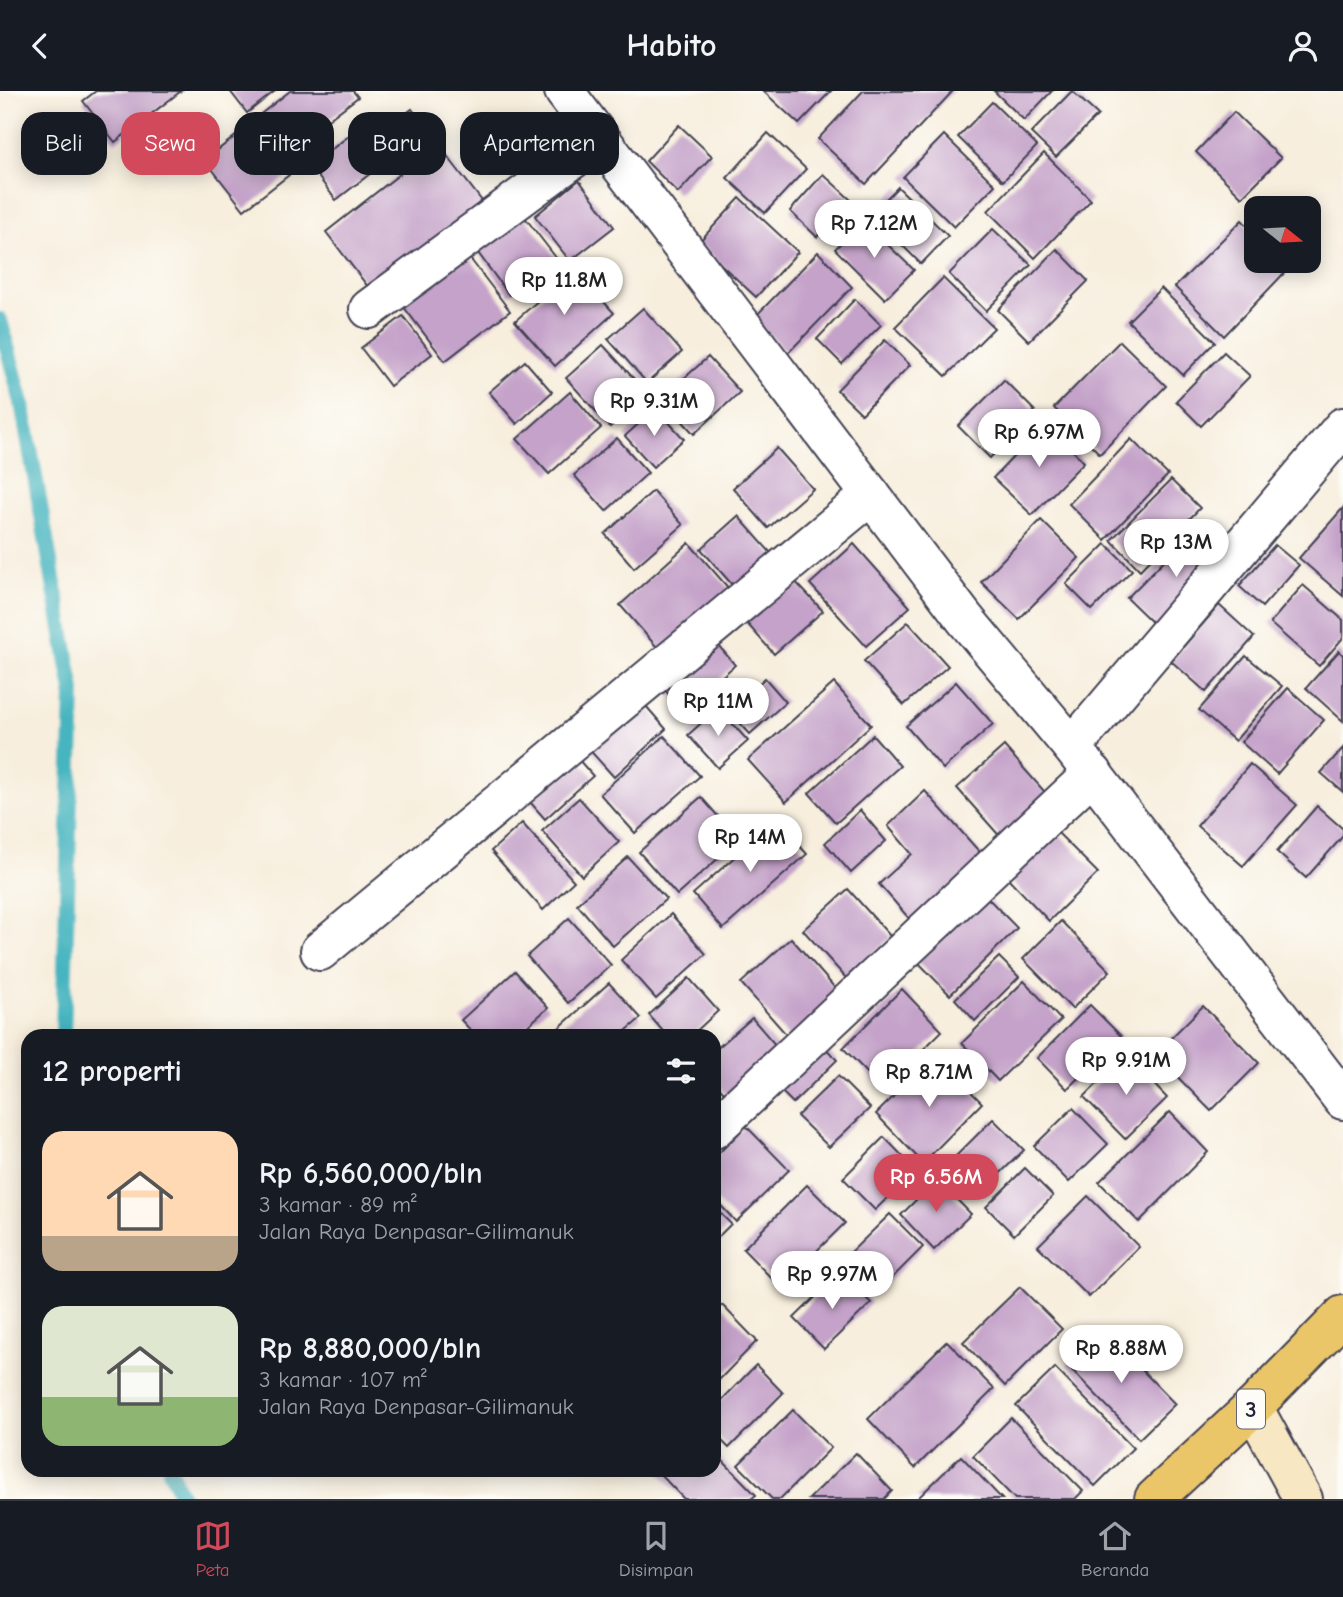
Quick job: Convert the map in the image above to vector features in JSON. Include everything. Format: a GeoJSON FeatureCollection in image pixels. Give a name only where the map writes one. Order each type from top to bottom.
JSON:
{"type":"FeatureCollection","features":[{"type":"Feature","properties":{"kind":"highway","name":"3"},"geometry":{"type":"LineString","coordinates":[[1154,1499],[1253,1408],[1343,1315]]}},
{"type":"Feature","properties":{"kind":"street"},"geometry":{"type":"LineString","coordinates":[[564,91],[580,112]]}},
{"type":"Feature","properties":{"kind":"street"},"geometry":{"type":"LineString","coordinates":[[619,164],[965,619],[1083,760],[1343,1100]]}},
{"type":"Feature","properties":{"kind":"street"},"geometry":{"type":"LineString","coordinates":[[369,309],[551,175]]}},
{"type":"Feature","properties":{"kind":"street"},"geometry":{"type":"LineString","coordinates":[[721,1122],[1083,760],[1343,427]]}},
{"type":"Feature","properties":{"kind":"street"},"geometry":{"type":"LineString","coordinates":[[320,951],[871,495]]}},
{"type":"Feature","properties":{"kind":"street"},"geometry":{"type":"LineString","coordinates":[[1253,1408],[1303,1499]]}},
{"type":"Feature","properties":{"kind":"building"},"geometry":{"type":"Polygon","coordinates":[[[96,91],[181,91],[154,112],[121,112],[121,137],[115,142],[107,132],[107,112],[92,112],[83,101],[96,91]]]}},
{"type":"Feature","properties":{"kind":"building"},"geometry":{"type":"Polygon","coordinates":[[[230,91],[275,91],[248,112],[230,91]]]}},
{"type":"Feature","properties":{"kind":"building"},"geometry":{"type":"Polygon","coordinates":[[[290,91],[353,91],[358,97],[334,115],[334,112],[263,112],[290,91]]]}},
{"type":"Feature","properties":{"kind":"building"},"geometry":{"type":"Polygon","coordinates":[[[763,91],[831,91],[799,124],[763,91]]]}},
{"type":"Feature","properties":{"kind":"building"},"geometry":{"type":"Polygon","coordinates":[[[863,91],[953,91],[866,184],[818,139],[863,91]]]}},
{"type":"Feature","properties":{"kind":"building"},"geometry":{"type":"Polygon","coordinates":[[[994,91],[1052,91],[1024,120],[994,91]]]}},
{"type":"Feature","properties":{"kind":"building"},"geometry":{"type":"Polygon","coordinates":[[[1072,91],[1098,115],[1056,157],[1031,133],[1072,91]]]}},
{"type":"Feature","properties":{"kind":"building"},"geometry":{"type":"Polygon","coordinates":[[[992,102],[1037,146],[1003,181],[958,137],[992,102]]]}},
{"type":"Feature","properties":{"kind":"building"},"geometry":{"type":"Polygon","coordinates":[[[1234,112],[1281,158],[1242,197],[1196,152],[1234,112]]]}},
{"type":"Feature","properties":{"kind":"building"},"geometry":{"type":"Polygon","coordinates":[[[679,125],[712,156],[678,193],[646,161],[679,125]]]}},
{"type":"Feature","properties":{"kind":"building"},"geometry":{"type":"Polygon","coordinates":[[[768,133],[806,169],[765,213],[727,178],[768,133]]]}},
{"type":"Feature","properties":{"kind":"building"},"geometry":{"type":"Polygon","coordinates":[[[944,135],[995,185],[954,227],[903,177],[944,135]]]}},
{"type":"Feature","properties":{"kind":"building"},"geometry":{"type":"Polygon","coordinates":[[[234,137],[234,175],[289,175],[244,210],[217,175],[220,175],[220,148],[234,137]]]}},
{"type":"Feature","properties":{"kind":"building"},"geometry":{"type":"Polygon","coordinates":[[[348,137],[348,175],[368,175],[336,200],[317,175],[334,175],[334,147],[348,137]]]}},
{"type":"Feature","properties":{"kind":"building"},"geometry":{"type":"Polygon","coordinates":[[[1044,153],[1091,200],[1035,258],[988,211],[1044,153]]]}},
{"type":"Feature","properties":{"kind":"building"},"geometry":{"type":"Polygon","coordinates":[[[446,154],[485,205],[372,292],[326,232],[399,175],[446,175],[446,154]]]}},
{"type":"Feature","properties":{"kind":"building"},"geometry":{"type":"Polygon","coordinates":[[[823,174],[851,200],[817,237],[790,211],[823,174]]]}},
{"type":"Feature","properties":{"kind":"building"},"geometry":{"type":"Polygon","coordinates":[[[579,180],[614,227],[570,261],[535,216],[579,180]]]}},
{"type":"Feature","properties":{"kind":"building"},"geometry":{"type":"Polygon","coordinates":[[[898,187],[948,236],[921,264],[871,214],[898,187]]]}},
{"type":"Feature","properties":{"kind":"building"},"geometry":{"type":"Polygon","coordinates":[[[740,198],[798,252],[756,297],[698,243],[740,198]]]}},
{"type":"Feature","properties":{"kind":"building"},"geometry":{"type":"Polygon","coordinates":[[[520,211],[557,259],[509,295],[473,246],[520,211]]]}},
{"type":"Feature","properties":{"kind":"building"},"geometry":{"type":"Polygon","coordinates":[[[1242,220],[1244,273],[1284,273],[1224,336],[1175,287],[1242,220]]]}},
{"type":"Feature","properties":{"kind":"building"},"geometry":{"type":"Polygon","coordinates":[[[863,221],[914,270],[885,299],[835,249],[863,221]]]}},
{"type":"Feature","properties":{"kind":"building"},"geometry":{"type":"Polygon","coordinates":[[[993,229],[1031,265],[986,311],[949,274],[993,229]]]}},
{"type":"Feature","properties":{"kind":"building"},"geometry":{"type":"Polygon","coordinates":[[[462,248],[510,311],[445,361],[397,298],[462,248]]]}},
{"type":"Feature","properties":{"kind":"building"},"geometry":{"type":"Polygon","coordinates":[[[1057,249],[1088,281],[1029,341],[998,310],[1057,249]]]}},
{"type":"Feature","properties":{"kind":"building"},"geometry":{"type":"Polygon","coordinates":[[[818,252],[852,287],[788,353],[753,319],[818,252]]]}},
{"type":"Feature","properties":{"kind":"building"},"geometry":{"type":"Polygon","coordinates":[[[574,269],[614,313],[555,366],[515,321],[574,269]]]}},
{"type":"Feature","properties":{"kind":"building"},"geometry":{"type":"Polygon","coordinates":[[[943,278],[994,328],[946,376],[895,327],[943,278]]]}},
{"type":"Feature","properties":{"kind":"building"},"geometry":{"type":"Polygon","coordinates":[[[1161,288],[1215,342],[1183,375],[1128,321],[1161,288]]]}},
{"type":"Feature","properties":{"kind":"building"},"geometry":{"type":"Polygon","coordinates":[[[855,299],[881,325],[842,364],[817,339],[855,299]]]}},
{"type":"Feature","properties":{"kind":"building"},"geometry":{"type":"Polygon","coordinates":[[[643,308],[682,352],[647,383],[608,339],[643,308]]]}},
{"type":"Feature","properties":{"kind":"building"},"geometry":{"type":"Polygon","coordinates":[[[403,316],[432,354],[390,386],[361,348],[403,316]]]}},
{"type":"Feature","properties":{"kind":"building"},"geometry":{"type":"Polygon","coordinates":[[[885,340],[910,365],[862,414],[837,390],[885,340]]]}},
{"type":"Feature","properties":{"kind":"building"},"geometry":{"type":"Polygon","coordinates":[[[1120,341],[1166,386],[1100,454],[1054,408],[1120,341]]]}},
{"type":"Feature","properties":{"kind":"building"},"geometry":{"type":"Polygon","coordinates":[[[603,345],[647,393],[610,427],[566,378],[603,345]]]}},
{"type":"Feature","properties":{"kind":"building"},"geometry":{"type":"Polygon","coordinates":[[[1224,352],[1250,376],[1201,426],[1176,401],[1224,352]]]}},
{"type":"Feature","properties":{"kind":"building"},"geometry":{"type":"Polygon","coordinates":[[[708,357],[740,392],[694,434],[662,398],[708,357]]]}},
{"type":"Feature","properties":{"kind":"building"},"geometry":{"type":"Polygon","coordinates":[[[525,361],[552,392],[517,424],[489,392],[525,361]]]}},
{"type":"Feature","properties":{"kind":"building"},"geometry":{"type":"Polygon","coordinates":[[[1004,380],[1035,411],[990,458],[958,426],[1004,380]]]}},
{"type":"Feature","properties":{"kind":"building"},"geometry":{"type":"Polygon","coordinates":[[[570,392],[601,428],[549,474],[517,439],[570,392]]]}},
{"type":"Feature","properties":{"kind":"building"},"geometry":{"type":"Polygon","coordinates":[[[656,408],[684,439],[653,467],[625,436],[656,408]]]}},
{"type":"Feature","properties":{"kind":"building"},"geometry":{"type":"Polygon","coordinates":[[[1046,423],[1084,462],[1032,515],[993,478],[1046,423]]]}},
{"type":"Feature","properties":{"kind":"building"},"geometry":{"type":"Polygon","coordinates":[[[617,438],[648,473],[606,511],[574,475],[617,438]]]}},
{"type":"Feature","properties":{"kind":"building"},"geometry":{"type":"Polygon","coordinates":[[[1131,439],[1168,475],[1105,540],[1069,504],[1131,439]]]}},
{"type":"Feature","properties":{"kind":"building"},"geometry":{"type":"Polygon","coordinates":[[[777,448],[813,489],[768,528],[733,488],[777,448]]]}},
{"type":"Feature","properties":{"kind":"building"},"geometry":{"type":"Polygon","coordinates":[[[1171,480],[1200,508],[1140,570],[1111,540],[1171,480]]]}},
{"type":"Feature","properties":{"kind":"building"},"geometry":{"type":"Polygon","coordinates":[[[653,491],[683,525],[634,568],[605,534],[653,491]]]}},
{"type":"Feature","properties":{"kind":"building"},"geometry":{"type":"Polygon","coordinates":[[[1343,508],[1343,596],[1299,558],[1343,508]]]}},
{"type":"Feature","properties":{"kind":"building"},"geometry":{"type":"Polygon","coordinates":[[[738,516],[779,562],[742,596],[701,549],[738,516]]]}},
{"type":"Feature","properties":{"kind":"building"},"geometry":{"type":"Polygon","coordinates":[[[1041,520],[1079,558],[1019,619],[981,582],[1041,520]]]}},
{"type":"Feature","properties":{"kind":"building"},"geometry":{"type":"Polygon","coordinates":[[[1193,531],[1224,561],[1158,628],[1127,598],[1193,531]]]}},
{"type":"Feature","properties":{"kind":"building"},"geometry":{"type":"Polygon","coordinates":[[[689,543],[731,591],[662,653],[620,605],[689,543]]]}},
{"type":"Feature","properties":{"kind":"building"},"geometry":{"type":"Polygon","coordinates":[[[854,544],[910,607],[866,646],[810,584],[854,544]]]}},
{"type":"Feature","properties":{"kind":"building"},"geometry":{"type":"Polygon","coordinates":[[[1106,544],[1132,570],[1092,610],[1066,584],[1106,544]]]}},
{"type":"Feature","properties":{"kind":"building"},"geometry":{"type":"Polygon","coordinates":[[[1275,545],[1299,565],[1262,607],[1239,586],[1275,545]]]}},
{"type":"Feature","properties":{"kind":"building"},"geometry":{"type":"Polygon","coordinates":[[[791,577],[823,611],[774,654],[744,620],[791,577]]]}},
{"type":"Feature","properties":{"kind":"building"},"geometry":{"type":"Polygon","coordinates":[[[1303,585],[1343,620],[1343,638],[1319,666],[1270,623],[1303,585]]]}},
{"type":"Feature","properties":{"kind":"building"},"geometry":{"type":"Polygon","coordinates":[[[1219,605],[1254,637],[1206,692],[1171,661],[1219,605]]]}},
{"type":"Feature","properties":{"kind":"building"},"geometry":{"type":"Polygon","coordinates":[[[908,622],[948,666],[904,705],[864,661],[908,622]]]}},
{"type":"Feature","properties":{"kind":"building"},"geometry":{"type":"Polygon","coordinates":[[[708,633],[735,665],[684,711],[656,680],[708,633]]]}},
{"type":"Feature","properties":{"kind":"building"},"geometry":{"type":"Polygon","coordinates":[[[1339,651],[1343,655],[1343,721],[1306,688],[1339,651]]]}},
{"type":"Feature","properties":{"kind":"building"},"geometry":{"type":"Polygon","coordinates":[[[1246,656],[1282,686],[1235,741],[1199,710],[1246,656]]]}},
{"type":"Feature","properties":{"kind":"building"},"geometry":{"type":"Polygon","coordinates":[[[765,678],[786,702],[750,734],[729,711],[765,678]]]}},
{"type":"Feature","properties":{"kind":"building"},"geometry":{"type":"Polygon","coordinates":[[[956,682],[993,724],[943,769],[906,726],[956,682]]]}},
{"type":"Feature","properties":{"kind":"building"},"geometry":{"type":"Polygon","coordinates":[[[834,683],[871,725],[786,802],[748,760],[834,683]]]}},
{"type":"Feature","properties":{"kind":"building"},"geometry":{"type":"Polygon","coordinates":[[[1288,688],[1324,720],[1277,774],[1241,742],[1288,688]]]}},
{"type":"Feature","properties":{"kind":"building"},"geometry":{"type":"Polygon","coordinates":[[[639,698],[666,729],[614,777],[586,746],[639,698]]]}},
{"type":"Feature","properties":{"kind":"building"},"geometry":{"type":"Polygon","coordinates":[[[718,708],[748,741],[718,768],[688,735],[718,708]]]}},
{"type":"Feature","properties":{"kind":"building"},"geometry":{"type":"Polygon","coordinates":[[[873,735],[900,766],[836,823],[809,793],[873,735]]]}},
{"type":"Feature","properties":{"kind":"building"},"geometry":{"type":"Polygon","coordinates":[[[664,736],[700,776],[635,833],[600,794],[664,736]]]}},
{"type":"Feature","properties":{"kind":"building"},"geometry":{"type":"Polygon","coordinates":[[[1004,746],[1051,799],[1004,841],[957,788],[1004,746]]]}},
{"type":"Feature","properties":{"kind":"building"},"geometry":{"type":"Polygon","coordinates":[[[1343,748],[1343,792],[1321,773],[1343,748]]]}},
{"type":"Feature","properties":{"kind":"building"},"geometry":{"type":"Polygon","coordinates":[[[571,751],[593,776],[545,819],[523,794],[571,751]]]}},
{"type":"Feature","properties":{"kind":"building"},"geometry":{"type":"Polygon","coordinates":[[[1250,764],[1297,805],[1243,866],[1197,826],[1250,764]]]}},
{"type":"Feature","properties":{"kind":"building"},"geometry":{"type":"Polygon","coordinates":[[[925,791],[985,858],[913,923],[879,884],[912,854],[888,826],[925,791]]]}},
{"type":"Feature","properties":{"kind":"building"},"geometry":{"type":"Polygon","coordinates":[[[701,797],[739,840],[677,895],[639,852],[701,797]]]}},
{"type":"Feature","properties":{"kind":"building"},"geometry":{"type":"Polygon","coordinates":[[[579,798],[619,842],[582,876],[542,831],[579,798]]]}},
{"type":"Feature","properties":{"kind":"building"},"geometry":{"type":"Polygon","coordinates":[[[1317,806],[1343,829],[1343,836],[1306,878],[1277,852],[1317,806]]]}},
{"type":"Feature","properties":{"kind":"building"},"geometry":{"type":"Polygon","coordinates":[[[860,810],[886,841],[851,873],[825,843],[860,810]]]}},
{"type":"Feature","properties":{"kind":"building"},"geometry":{"type":"Polygon","coordinates":[[[776,820],[807,854],[723,929],[693,894],[776,820]]]}},
{"type":"Feature","properties":{"kind":"building"},"geometry":{"type":"Polygon","coordinates":[[[522,823],[574,881],[543,910],[491,851],[522,823]]]}},
{"type":"Feature","properties":{"kind":"building"},"geometry":{"type":"Polygon","coordinates":[[[1052,827],[1098,873],[1049,921],[1004,874],[1052,827]]]}},
{"type":"Feature","properties":{"kind":"building"},"geometry":{"type":"Polygon","coordinates":[[[628,857],[666,899],[613,946],[577,904],[628,857]]]}},
{"type":"Feature","properties":{"kind":"building"},"geometry":{"type":"Polygon","coordinates":[[[848,889],[891,937],[846,978],[803,930],[848,889]]]}},
{"type":"Feature","properties":{"kind":"building"},"geometry":{"type":"Polygon","coordinates":[[[979,889],[1017,928],[950,995],[912,956],[979,889]]]}},
{"type":"Feature","properties":{"kind":"building"},"geometry":{"type":"Polygon","coordinates":[[[671,914],[706,954],[656,999],[621,960],[671,914]]]}},
{"type":"Feature","properties":{"kind":"building"},"geometry":{"type":"Polygon","coordinates":[[[569,918],[611,965],[568,1003],[527,956],[569,918]]]}},
{"type":"Feature","properties":{"kind":"building"},"geometry":{"type":"Polygon","coordinates":[[[1061,921],[1110,971],[1072,1009],[1023,959],[1061,921]]]}},
{"type":"Feature","properties":{"kind":"building"},"geometry":{"type":"Polygon","coordinates":[[[791,938],[842,996],[792,1041],[741,983],[791,938]]]}},
{"type":"Feature","properties":{"kind":"building"},"geometry":{"type":"Polygon","coordinates":[[[999,957],[1019,977],[975,1021],[955,999],[999,957]]]}},
{"type":"Feature","properties":{"kind":"building"},"geometry":{"type":"Polygon","coordinates":[[[515,971],[548,1008],[524,1029],[469,1029],[461,1020],[515,971]]]}},
{"type":"Feature","properties":{"kind":"building"},"geometry":{"type":"Polygon","coordinates":[[[689,978],[718,1011],[699,1029],[661,1029],[649,1015],[689,978]]]}},
{"type":"Feature","properties":{"kind":"building"},"geometry":{"type":"Polygon","coordinates":[[[1024,981],[1061,1020],[998,1081],[962,1043],[1024,981]]]}},
{"type":"Feature","properties":{"kind":"building"},"geometry":{"type":"Polygon","coordinates":[[[609,983],[641,1018],[628,1029],[558,1029],[609,983]]]}},
{"type":"Feature","properties":{"kind":"building"},"geometry":{"type":"Polygon","coordinates":[[[902,989],[942,1031],[883,1089],[843,1048],[902,989]]]}},
{"type":"Feature","properties":{"kind":"building"},"geometry":{"type":"Polygon","coordinates":[[[1090,1005],[1121,1036],[1067,1089],[1037,1058],[1090,1005]]]}},
{"type":"Feature","properties":{"kind":"building"},"geometry":{"type":"Polygon","coordinates":[[[1203,1006],[1259,1063],[1211,1111],[1155,1054],[1203,1006]]]}},
{"type":"Feature","properties":{"kind":"building"},"geometry":{"type":"Polygon","coordinates":[[[752,1018],[783,1054],[731,1100],[721,1089],[721,1045],[752,1018]]]}},
{"type":"Feature","properties":{"kind":"building"},"geometry":{"type":"Polygon","coordinates":[[[815,1037],[837,1060],[793,1103],[771,1081],[815,1037]]]}},
{"type":"Feature","properties":{"kind":"building"},"geometry":{"type":"Polygon","coordinates":[[[935,1055],[982,1103],[923,1163],[876,1114],[935,1055]]]}},
{"type":"Feature","properties":{"kind":"building"},"geometry":{"type":"Polygon","coordinates":[[[1126,1055],[1167,1098],[1125,1139],[1084,1097],[1126,1055]]]}},
{"type":"Feature","properties":{"kind":"building"},"geometry":{"type":"Polygon","coordinates":[[[838,1076],[870,1108],[829,1147],[797,1116],[838,1076]]]}},
{"type":"Feature","properties":{"kind":"building"},"geometry":{"type":"Polygon","coordinates":[[[1073,1108],[1108,1144],[1069,1182],[1034,1146],[1073,1108]]]}},
{"type":"Feature","properties":{"kind":"building"},"geometry":{"type":"Polygon","coordinates":[[[1170,1112],[1208,1152],[1139,1222],[1099,1182],[1170,1112]]]}},
{"type":"Feature","properties":{"kind":"building"},"geometry":{"type":"Polygon","coordinates":[[[993,1119],[1024,1150],[982,1191],[952,1160],[993,1119]]]}},
{"type":"Feature","properties":{"kind":"building"},"geometry":{"type":"Polygon","coordinates":[[[746,1126],[789,1170],[736,1222],[721,1206],[721,1151],[746,1126]]]}},
{"type":"Feature","properties":{"kind":"building"},"geometry":{"type":"Polygon","coordinates":[[[884,1137],[916,1170],[875,1210],[843,1178],[884,1137]]]}},
{"type":"Feature","properties":{"kind":"building"},"geometry":{"type":"Polygon","coordinates":[[[1025,1168],[1053,1196],[1014,1235],[986,1207],[1025,1168]]]}},
{"type":"Feature","properties":{"kind":"building"},"geometry":{"type":"Polygon","coordinates":[[[937,1179],[971,1214],[934,1250],[901,1215],[937,1179]]]}},
{"type":"Feature","properties":{"kind":"building"},"geometry":{"type":"Polygon","coordinates":[[[807,1185],[845,1223],[780,1287],[743,1249],[807,1185]]]}},
{"type":"Feature","properties":{"kind":"building"},"geometry":{"type":"Polygon","coordinates":[[[1088,1196],[1139,1247],[1089,1297],[1038,1246],[1088,1196]]]}},
{"type":"Feature","properties":{"kind":"building"},"geometry":{"type":"Polygon","coordinates":[[[721,1214],[731,1224],[721,1234],[721,1214]]]}},
{"type":"Feature","properties":{"kind":"building"},"geometry":{"type":"Polygon","coordinates":[[[890,1214],[923,1247],[880,1290],[847,1256],[890,1214]]]}},
{"type":"Feature","properties":{"kind":"building"},"geometry":{"type":"Polygon","coordinates":[[[841,1272],[871,1303],[824,1349],[794,1318],[841,1272]]]}},
{"type":"Feature","properties":{"kind":"building"},"geometry":{"type":"Polygon","coordinates":[[[1020,1287],[1062,1329],[1005,1386],[963,1342],[1020,1287]]]}},
{"type":"Feature","properties":{"kind":"building"},"geometry":{"type":"Polygon","coordinates":[[[721,1306],[757,1341],[721,1378],[721,1306]]]}},
{"type":"Feature","properties":{"kind":"building"},"geometry":{"type":"Polygon","coordinates":[[[1103,1330],[1175,1404],[1139,1439],[1067,1365],[1103,1330]]]}},
{"type":"Feature","properties":{"kind":"building"},"geometry":{"type":"Polygon","coordinates":[[[947,1341],[994,1389],[915,1468],[868,1419],[947,1341]]]}},
{"type":"Feature","properties":{"kind":"building"},"geometry":{"type":"Polygon","coordinates":[[[756,1365],[783,1393],[729,1448],[721,1440],[721,1401],[756,1365]]]}},
{"type":"Feature","properties":{"kind":"building"},"geometry":{"type":"Polygon","coordinates":[[[1055,1368],[1133,1448],[1095,1486],[1016,1406],[1055,1368]]]}},
{"type":"Feature","properties":{"kind":"building"},"geometry":{"type":"Polygon","coordinates":[[[793,1410],[831,1448],[780,1499],[772,1499],[738,1465],[793,1410]]]}},
{"type":"Feature","properties":{"kind":"building"},"geometry":{"type":"Polygon","coordinates":[[[1011,1418],[1083,1491],[1075,1499],[1015,1499],[973,1456],[1011,1418]]]}},
{"type":"Feature","properties":{"kind":"building"},"geometry":{"type":"Polygon","coordinates":[[[856,1453],[892,1491],[884,1499],[809,1499],[856,1453]]]}},
{"type":"Feature","properties":{"kind":"building"},"geometry":{"type":"Polygon","coordinates":[[[961,1456],[1002,1499],[917,1499],[961,1456]]]}},
{"type":"Feature","properties":{"kind":"building"},"geometry":{"type":"Polygon","coordinates":[[[721,1459],[756,1495],[751,1499],[684,1499],[663,1477],[721,1477],[721,1459]]]}},
{"type":"Feature","properties":{"kind":"waterway"},"geometry":{"type":"LineString","coordinates":[[0,320],[22,403],[73,691],[63,1029]]}},
{"type":"Feature","properties":{"kind":"waterway"},"geometry":{"type":"LineString","coordinates":[[173,1477],[182,1499]]}}]}
